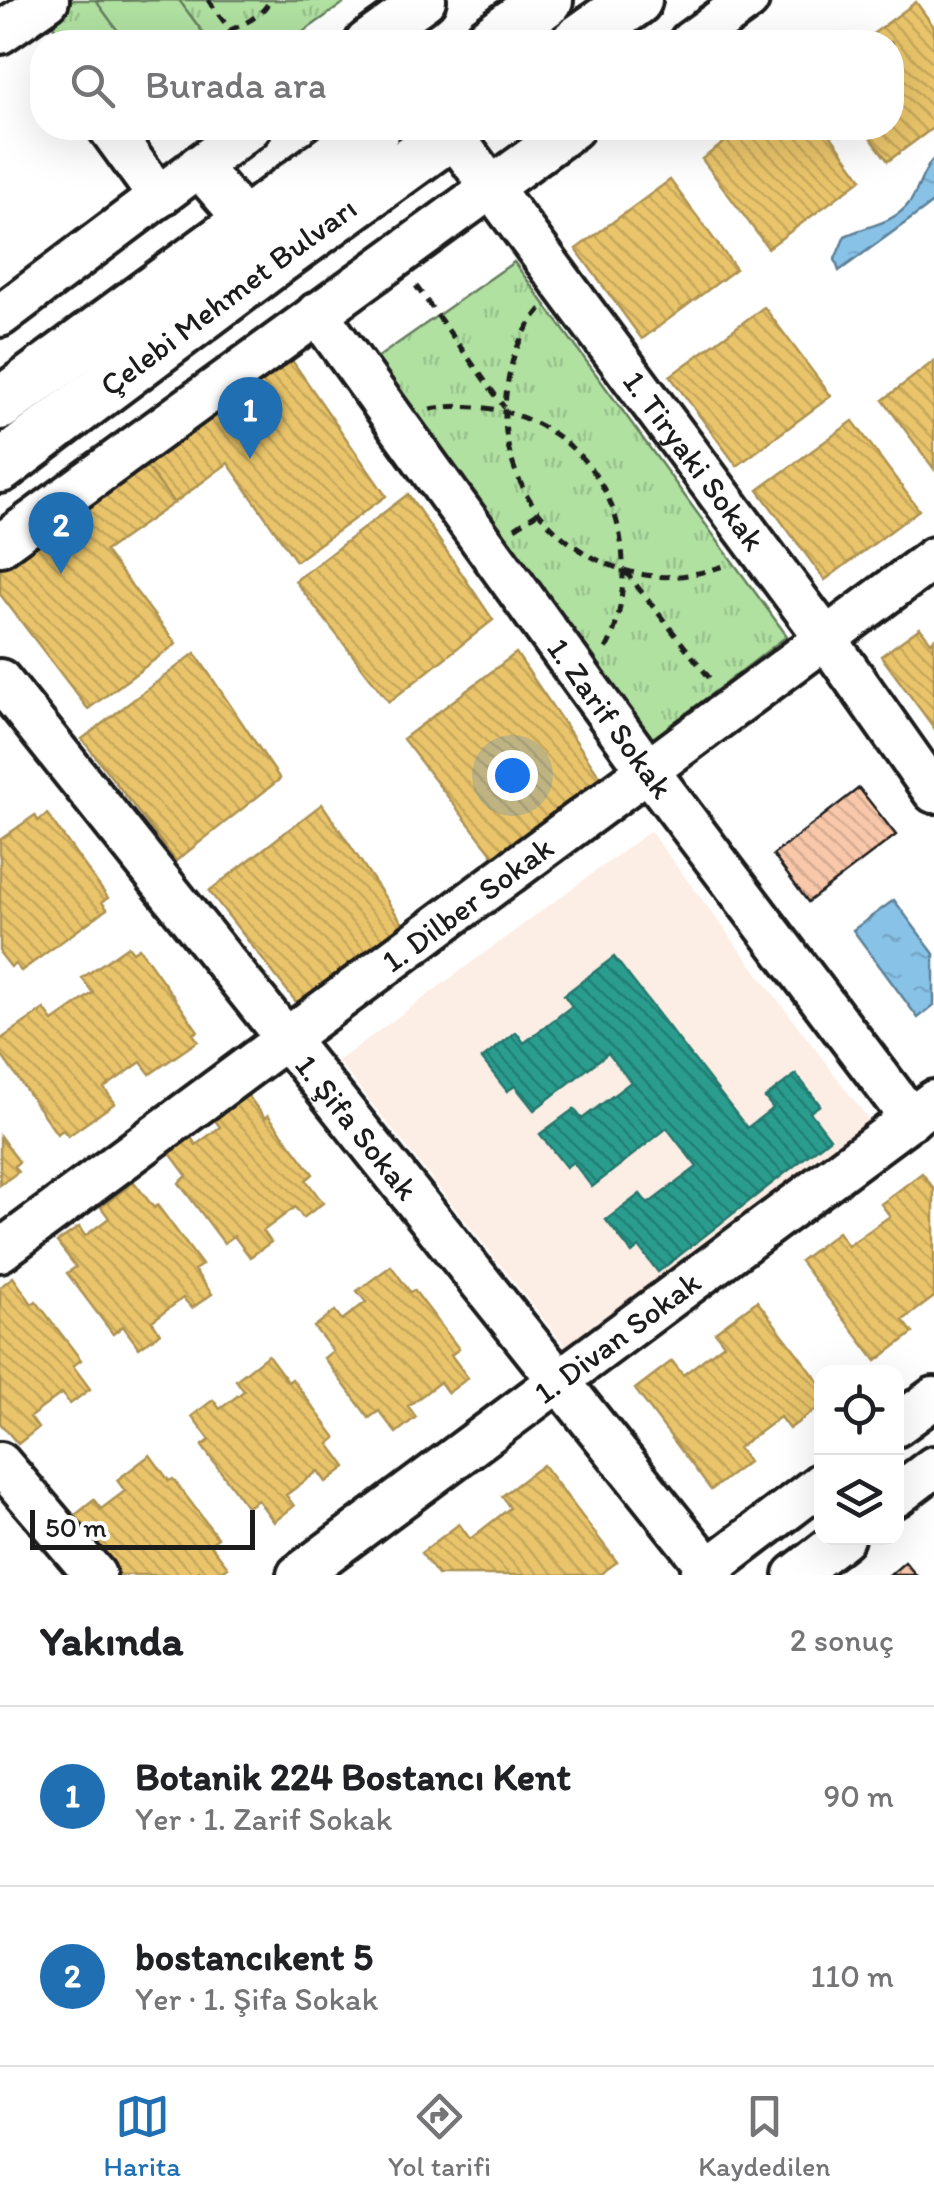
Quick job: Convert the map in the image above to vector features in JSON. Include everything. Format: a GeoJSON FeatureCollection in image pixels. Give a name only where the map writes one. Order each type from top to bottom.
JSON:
{"type":"FeatureCollection","features":[{"type":"Feature","properties":{"kind":"main road"},"geometry":{"type":"LineString","coordinates":[[505,30],[546,0]]}},
{"type":"Feature","properties":{"kind":"main road"},"geometry":{"type":"LineString","coordinates":[[593,30],[636,0]]}},
{"type":"Feature","properties":{"kind":"main road","name":"Çelebi Mehmet Bulvarı"},"geometry":{"type":"LineString","coordinates":[[0,404],[359,140]]}},
{"type":"Feature","properties":{"kind":"main road","name":"Çelebi Mehmet Bulvarı"},"geometry":{"type":"LineString","coordinates":[[0,467],[441,140]]}},
{"type":"Feature","properties":{"kind":"street"},"geometry":{"type":"LineString","coordinates":[[377,22],[425,0]]}},
{"type":"Feature","properties":{"kind":"street"},"geometry":{"type":"LineString","coordinates":[[707,30],[748,0]]}},
{"type":"Feature","properties":{"kind":"street"},"geometry":{"type":"LineString","coordinates":[[118,140],[158,197]]}},
{"type":"Feature","properties":{"kind":"street"},"geometry":{"type":"LineString","coordinates":[[0,316],[234,140]]}},
{"type":"Feature","properties":{"kind":"street","name":"1. Tiryaki Sokak"},"geometry":{"type":"LineString","coordinates":[[460,140],[934,792]]}},
{"type":"Feature","properties":{"kind":"street"},"geometry":{"type":"LineString","coordinates":[[0,546],[556,140]]}},
{"type":"Feature","properties":{"kind":"street"},"geometry":{"type":"LineString","coordinates":[[198,166],[248,222]]}},
{"type":"Feature","properties":{"kind":"street","name":"1. Zarif Sokak"},"geometry":{"type":"LineString","coordinates":[[318,313],[647,769],[923,1110]]}},
{"type":"Feature","properties":{"kind":"street","name":"1. Dilber Sokak"},"geometry":{"type":"LineString","coordinates":[[0,1251],[934,558]]}},
{"type":"Feature","properties":{"kind":"street","name":"1. Şifa Sokak"},"geometry":{"type":"LineString","coordinates":[[0,680],[708,1573]]}},
{"type":"Feature","properties":{"kind":"street","name":"1. Divan Sokak"},"geometry":{"type":"LineString","coordinates":[[298,1575],[923,1110]]}},
{"type":"Feature","properties":{"kind":"street"},"geometry":{"type":"LineString","coordinates":[[904,1420],[934,1398]]}},
{"type":"Feature","properties":{"kind":"street"},"geometry":{"type":"LineString","coordinates":[[0,1463],[14,1496],[95,1575]]}},
{"type":"Feature","properties":{"kind":"street"},"geometry":{"type":"LineString","coordinates":[[904,1490],[934,1467]]}},
{"type":"Feature","properties":{"kind":"street"},"geometry":{"type":"LineString","coordinates":[[708,1573],[814,1490]]}},
{"type":"Feature","properties":{"kind":"street"},"geometry":{"type":"LineString","coordinates":[[794,1575],[834,1545]]}},
{"type":"Feature","properties":{"kind":"path"},"geometry":{"type":"LineString","coordinates":[[208,0],[230,30],[247,23],[270,0]]}},
{"type":"Feature","properties":{"kind":"path"},"geometry":{"type":"LineString","coordinates":[[394,257],[505,409]]}},
{"type":"Feature","properties":{"kind":"path"},"geometry":{"type":"LineString","coordinates":[[562,283],[530,321],[516,345],[506,386],[505,435],[516,474],[537,512],[570,544],[604,564],[649,576],[696,575],[764,554]]}},
{"type":"Feature","properties":{"kind":"path"},"geometry":{"type":"LineString","coordinates":[[394,418],[450,406],[505,409],[541,424],[575,448],[600,480],[615,513],[623,548],[622,603],[611,641],[582,680]]}},
{"type":"Feature","properties":{"kind":"path"},"geometry":{"type":"LineString","coordinates":[[623,570],[732,706]]}},
{"type":"Feature","properties":{"kind":"shaded area"},"geometry":{"type":"Polygon","coordinates":[[[650,831],[873,1125],[577,1361],[338,1061],[650,831]]]}},
{"type":"Feature","properties":{"kind":"green space"},"geometry":{"type":"Polygon","coordinates":[[[66,0],[348,0],[306,30],[57,30],[45,15],[66,0]]]}},
{"type":"Feature","properties":{"kind":"green space"},"geometry":{"type":"Polygon","coordinates":[[[179,0],[201,30],[117,30],[96,1],[179,0]]]}},
{"type":"Feature","properties":{"kind":"green space"},"geometry":{"type":"Polygon","coordinates":[[[514,262],[787,636],[644,746],[374,360],[514,262]]]}},
{"type":"Feature","properties":{"kind":"water"},"geometry":{"type":"Polygon","coordinates":[[[934,158],[934,202],[839,271],[835,259],[845,236],[888,220],[904,209],[934,158]]]}},
{"type":"Feature","properties":{"kind":"water"},"geometry":{"type":"Polygon","coordinates":[[[894,900],[934,954],[934,1005],[918,1018],[853,930],[894,900]]]}},
{"type":"Feature","properties":{"kind":"building: Konut"},"geometry":{"type":"Polygon","coordinates":[[[916,2],[934,27],[934,127],[888,161],[872,140],[904,140],[904,30],[878,30],[916,2]]]}},
{"type":"Feature","properties":{"kind":"building: Konut"},"geometry":{"type":"Polygon","coordinates":[[[728,140],[834,140],[862,179],[768,248],[702,159],[728,140]]]}},
{"type":"Feature","properties":{"kind":"building: Konut"},"geometry":{"type":"Polygon","coordinates":[[[670,180],[736,269],[642,339],[576,249],[670,180]]]}},
{"type":"Feature","properties":{"kind":"building: Konut"},"geometry":{"type":"Polygon","coordinates":[[[764,307],[831,396],[737,466],[670,376],[764,307]]]}},
{"type":"Feature","properties":{"kind":"building: Konut"},"geometry":{"type":"Polygon","coordinates":[[[284,349],[386,496],[296,561],[228,463],[174,503],[137,454],[284,349]]]}},
{"type":"Feature","properties":{"kind":"building: Konut"},"geometry":{"type":"Polygon","coordinates":[[[934,361],[934,469],[883,400],[934,361]]]}},
{"type":"Feature","properties":{"kind":"building: Konut"},"geometry":{"type":"Polygon","coordinates":[[[853,421],[919,510],[825,580],[758,490],[853,421]]]}},
{"type":"Feature","properties":{"kind":"building: Konut"},"geometry":{"type":"Polygon","coordinates":[[[137,454],[174,503],[105,551],[176,644],[88,709],[0,594],[0,555],[137,454]]]}},
{"type":"Feature","properties":{"kind":"building: Konut"},"geometry":{"type":"Polygon","coordinates":[[[408,494],[493,620],[389,702],[295,581],[408,494]]]}},
{"type":"Feature","properties":{"kind":"building: Konut"},"geometry":{"type":"Polygon","coordinates":[[[920,628],[931,642],[934,639],[934,728],[881,656],[920,628]]]}},
{"type":"Feature","properties":{"kind":"building: Konut"},"geometry":{"type":"Polygon","coordinates":[[[195,653],[280,779],[176,861],[82,739],[195,653]]]}},
{"type":"Feature","properties":{"kind":"building: Konut"},"geometry":{"type":"Polygon","coordinates":[[[516,653],[601,778],[497,860],[403,739],[516,653]]]}},
{"type":"Feature","properties":{"kind":"building: Konut"},"geometry":{"type":"Polygon","coordinates":[[[322,804],[407,930],[304,1012],[209,891],[322,804]]]}},
{"type":"Feature","properties":{"kind":"building: Konut"},"geometry":{"type":"Polygon","coordinates":[[[47,814],[108,898],[102,902],[107,909],[21,971],[15,964],[11,967],[0,953],[0,840],[35,815],[38,821],[47,814]]]}},
{"type":"Feature","properties":{"kind":"building: Konut"},"geometry":{"type":"Polygon","coordinates":[[[128,946],[133,952],[139,948],[198,1031],[193,1034],[198,1041],[150,1074],[141,1062],[104,1088],[115,1103],[68,1136],[63,1130],[57,1134],[0,1053],[0,1040],[44,1009],[53,1021],[93,993],[82,978],[128,946]]]}},
{"type":"Feature","properties":{"kind":"building: Konut"},"geometry":{"type":"Polygon","coordinates":[[[245,1092],[265,1118],[268,1115],[313,1174],[306,1180],[323,1203],[303,1218],[295,1207],[263,1231],[271,1242],[250,1257],[234,1236],[224,1243],[179,1183],[187,1176],[169,1152],[190,1136],[196,1145],[220,1127],[212,1116],[245,1092]]]}},
{"type":"Feature","properties":{"kind":"building: Konut"},"geometry":{"type":"Polygon","coordinates":[[[0,1136],[19,1162],[14,1166],[18,1172],[0,1185],[0,1136]]]}},
{"type":"Feature","properties":{"kind":"building: Konut"},"geometry":{"type":"Polygon","coordinates":[[[922,1173],[934,1189],[934,1297],[903,1320],[913,1333],[876,1361],[800,1261],[838,1232],[848,1246],[890,1216],[881,1204],[922,1173]]]}},
{"type":"Feature","properties":{"kind":"building: Konut"},"geometry":{"type":"Polygon","coordinates":[[[134,1182],[154,1208],[157,1205],[202,1265],[194,1270],[212,1294],[192,1308],[183,1298],[152,1321],[160,1333],[139,1348],[123,1326],[113,1334],[67,1273],[76,1267],[57,1242],[79,1227],[85,1236],[109,1218],[101,1207],[134,1182]]]}},
{"type":"Feature","properties":{"kind":"building: Konut"},"geometry":{"type":"Polygon","coordinates":[[[391,1266],[459,1349],[451,1355],[468,1378],[448,1393],[440,1382],[408,1406],[416,1417],[396,1433],[379,1411],[369,1418],[324,1358],[333,1351],[314,1327],[335,1311],[342,1320],[366,1302],[357,1291],[391,1266]]]}},
{"type":"Feature","properties":{"kind":"building: Konut"},"geometry":{"type":"Polygon","coordinates":[[[13,1277],[81,1360],[73,1366],[90,1389],[70,1404],[62,1393],[30,1417],[38,1428],[18,1444],[0,1423],[0,1287],[13,1277]]]}},
{"type":"Feature","properties":{"kind":"building: Konut"},"geometry":{"type":"Polygon","coordinates":[[[757,1301],[814,1376],[814,1411],[789,1429],[780,1417],[738,1448],[748,1462],[711,1490],[635,1389],[672,1361],[683,1375],[724,1344],[715,1332],[757,1301]]]}},
{"type":"Feature","properties":{"kind":"building: Konut"},"geometry":{"type":"Polygon","coordinates":[[[268,1355],[288,1382],[292,1379],[336,1438],[329,1444],[346,1467],[326,1482],[318,1471],[286,1495],[294,1506],[274,1522],[258,1500],[247,1507],[202,1446],[210,1440],[192,1416],[213,1400],[220,1409],[244,1391],[236,1380],[268,1355]]]}},
{"type":"Feature","properties":{"kind":"building: Konut"},"geometry":{"type":"Polygon","coordinates":[[[150,1455],[218,1538],[210,1544],[228,1567],[217,1575],[203,1575],[199,1571],[193,1575],[105,1575],[83,1547],[92,1540],[74,1516],[94,1500],[101,1509],[125,1491],[117,1480],[150,1455]]]}},
{"type":"Feature","properties":{"kind":"building: Konut"},"geometry":{"type":"Polygon","coordinates":[[[543,1465],[617,1562],[599,1575],[438,1575],[421,1553],[459,1524],[470,1539],[510,1508],[502,1496],[543,1465]]]}},
{"type":"Feature","properties":{"kind":"building: Okul"},"geometry":{"type":"Polygon","coordinates":[[[614,957],[747,1128],[773,1108],[765,1098],[796,1074],[820,1105],[810,1112],[830,1138],[658,1272],[639,1247],[632,1253],[606,1220],[640,1194],[648,1204],[697,1167],[667,1128],[592,1187],[573,1162],[566,1167],[540,1134],[574,1109],[582,1119],[631,1082],[608,1053],[534,1110],[515,1086],[507,1091],[482,1059],[516,1032],[524,1043],[572,1006],[564,995],[614,957]]]}},
{"type":"Feature","properties":{"kind":"building: Diğer"},"geometry":{"type":"Polygon","coordinates":[[[859,788],[896,835],[808,902],[773,855],[859,788]]]}},
{"type":"Feature","properties":{"kind":"building: Diğer"},"geometry":{"type":"Polygon","coordinates":[[[905,1562],[916,1575],[890,1575],[905,1562]]]}},
{"type":"Feature","properties":{"kind":"place","name":"Botanik 224 Bostancı Kent"},"geometry":{"type":"Point","coordinates":[250,459]}},
{"type":"Feature","properties":{"kind":"place","name":"bostancıkent 5"},"geometry":{"type":"Point","coordinates":[61,574]}}]}
